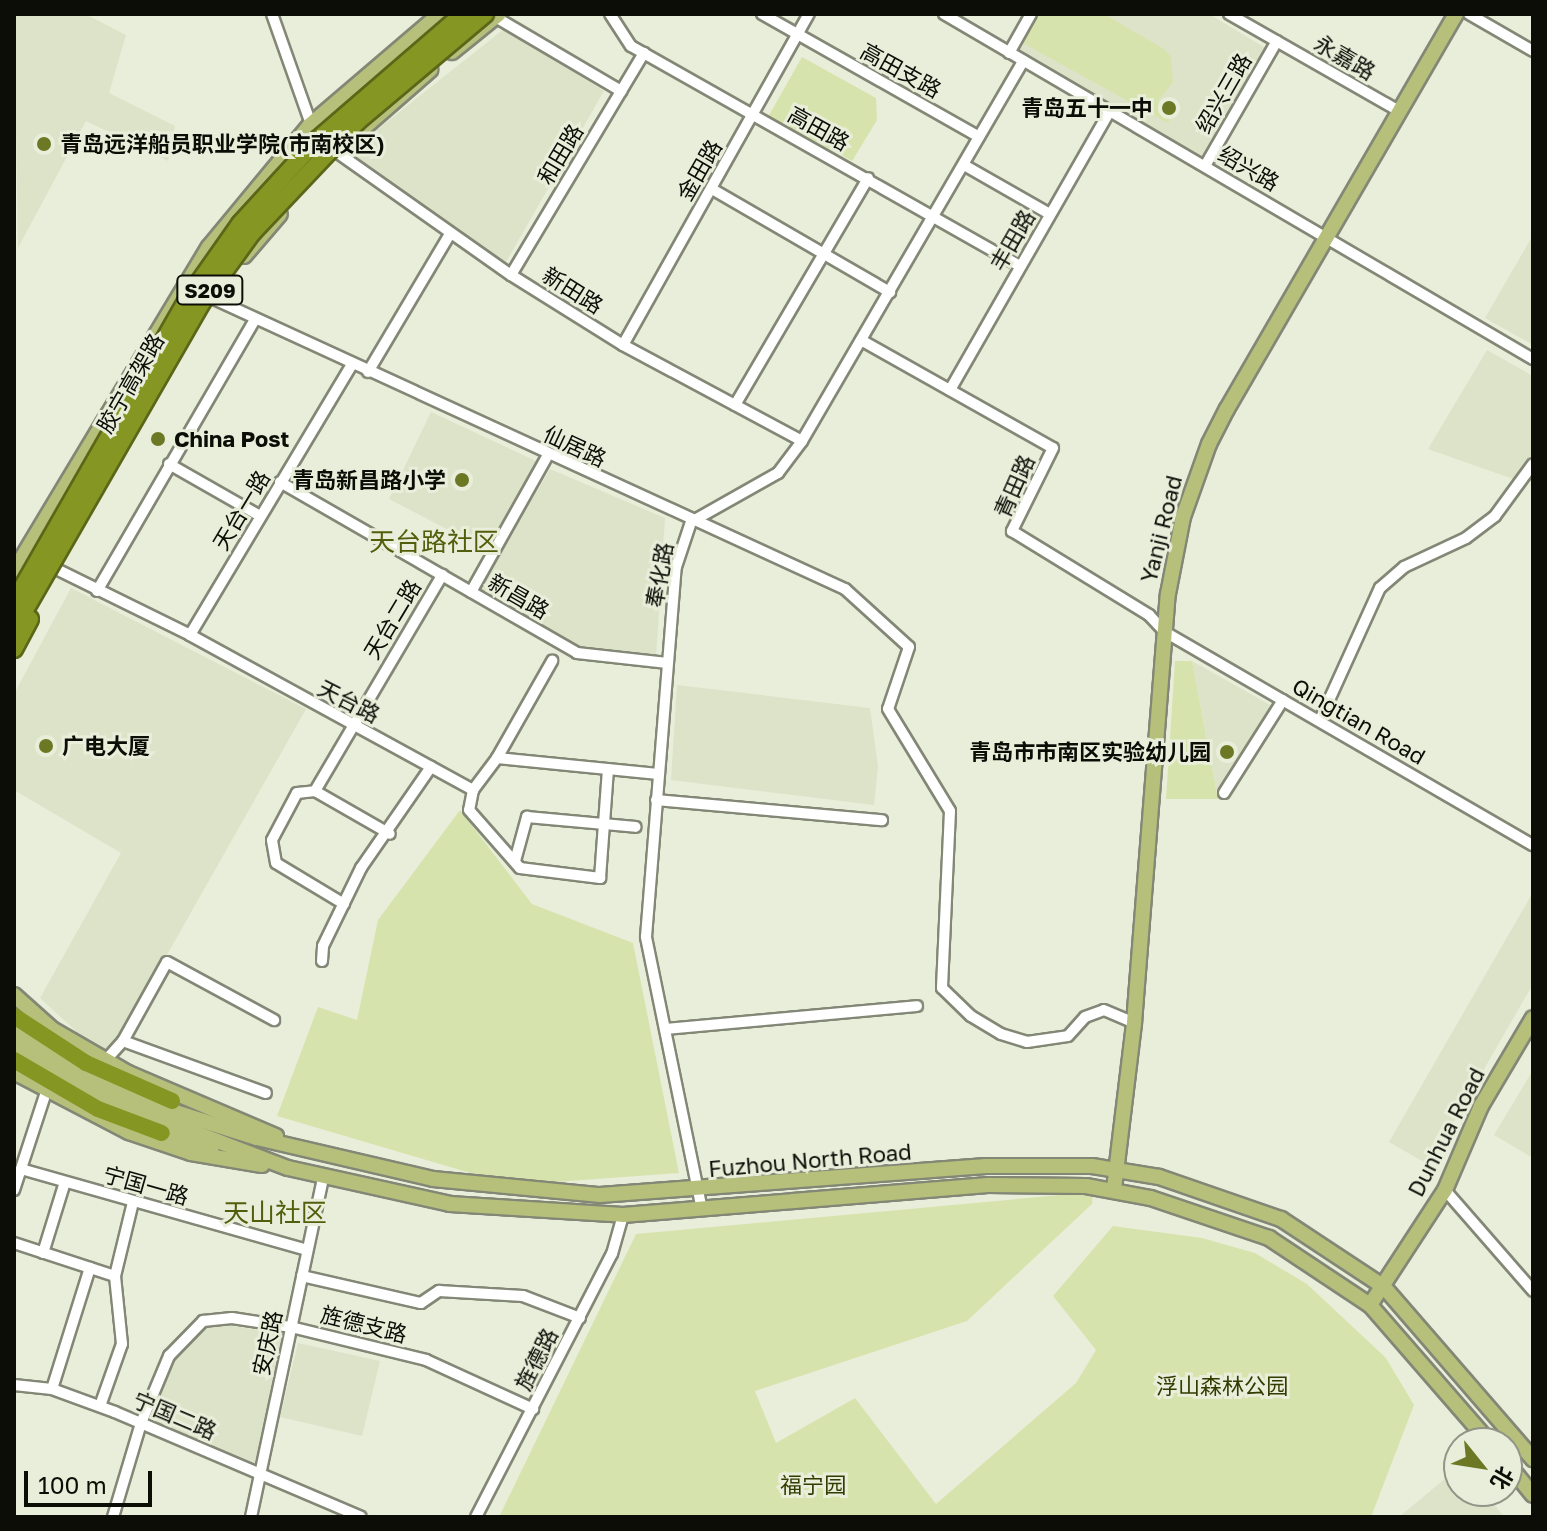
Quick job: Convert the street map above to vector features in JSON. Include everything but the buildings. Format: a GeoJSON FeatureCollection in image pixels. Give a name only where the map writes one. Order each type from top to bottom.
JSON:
{"type":"FeatureCollection","features":[{"type":"Feature","properties":{"kind":"highway","name":"胶宁高架路"},"geometry":{"type":"LineString","coordinates":[[14,602],[190,295],[240,224],[324,132],[463,14]]}},
{"type":"Feature","properties":{"kind":"highway","name":"胶宁高架路"},"geometry":{"type":"LineString","coordinates":[[14,629],[202,302],[252,233],[358,121],[492,15]]}},
{"type":"Feature","properties":{"kind":"highway"},"geometry":{"type":"LineString","coordinates":[[14,649],[56,560]]}},
{"type":"Feature","properties":{"kind":"highway"},"geometry":{"type":"LineString","coordinates":[[14,1016],[22,1029],[119,1080],[172,1101]]}},
{"type":"Feature","properties":{"kind":"highway"},"geometry":{"type":"LineString","coordinates":[[14,1060],[98,1109],[162,1133]]}},
{"type":"Feature","properties":{"kind":"main road"},"geometry":{"type":"LineString","coordinates":[[14,579],[209,247],[310,125],[440,14]]}},
{"type":"Feature","properties":{"kind":"main road","name":"Yanji Road"},"geometry":{"type":"LineString","coordinates":[[1114,1189],[1134,1023],[1173,556],[1209,444],[1325,236],[1456,14]]}},
{"type":"Feature","properties":{"kind":"main road"},"geometry":{"type":"LineString","coordinates":[[14,636],[212,299],[334,154],[492,15]]}},
{"type":"Feature","properties":{"kind":"main road"},"geometry":{"type":"LineString","coordinates":[[14,571],[26,555]]}},
{"type":"Feature","properties":{"kind":"main road"},"geometry":{"type":"LineString","coordinates":[[14,995],[52,1029],[105,1061],[301,1146]]}},
{"type":"Feature","properties":{"kind":"main road","name":"Dunhua Road"},"geometry":{"type":"LineString","coordinates":[[1370,1305],[1445,1190],[1481,1106],[1533,1018]]}},
{"type":"Feature","properties":{"kind":"main road","name":"Fuzhou North Road"},"geometry":{"type":"LineString","coordinates":[[22,1029],[132,1097],[257,1138],[433,1179],[600,1195],[700,1191],[986,1166],[1118,1168],[1238,1200],[1281,1219],[1384,1287],[1533,1459]]}},
{"type":"Feature","properties":{"kind":"main road","name":"Fuzhou North Road"},"geometry":{"type":"LineString","coordinates":[[14,1043],[100,1096],[288,1168],[450,1204],[623,1215],[988,1185],[1114,1189],[1227,1220],[1269,1238],[1370,1305],[1476,1427]]}},
{"type":"Feature","properties":{"kind":"main road"},"geometry":{"type":"LineString","coordinates":[[14,1072],[46,1092],[157,1142],[249,1163],[288,1168]]}},
{"type":"Feature","properties":{"kind":"main road"},"geometry":{"type":"LineString","coordinates":[[172,1101],[265,1131]]}},
{"type":"Feature","properties":{"kind":"main road"},"geometry":{"type":"LineString","coordinates":[[162,1133],[249,1163]]}},
{"type":"Feature","properties":{"kind":"street","name":"高田路"},"geometry":{"type":"LineString","coordinates":[[610,14],[621,37],[644,53],[1020,266]]}},
{"type":"Feature","properties":{"kind":"street","name":"高田支路"},"geometry":{"type":"LineString","coordinates":[[762,14],[979,137]]}},
{"type":"Feature","properties":{"kind":"street","name":"金田路"},"geometry":{"type":"LineString","coordinates":[[623,345],[809,14]]}},
{"type":"Feature","properties":{"kind":"street","name":"绍兴路"},"geometry":{"type":"LineString","coordinates":[[944,14],[1533,359]]}},
{"type":"Feature","properties":{"kind":"street"},"geometry":{"type":"LineString","coordinates":[[1009,53],[1031,14]]}},
{"type":"Feature","properties":{"kind":"street","name":"永嘉路"},"geometry":{"type":"LineString","coordinates":[[1229,14],[1399,111]]}},
{"type":"Feature","properties":{"kind":"street"},"geometry":{"type":"LineString","coordinates":[[1469,14],[1533,51]]}},
{"type":"Feature","properties":{"kind":"street","name":"新田路"},"geometry":{"type":"LineString","coordinates":[[269,15],[310,125],[334,154],[511,275],[623,345],[802,441]]}},
{"type":"Feature","properties":{"kind":"street"},"geometry":{"type":"LineString","coordinates":[[492,15],[621,91]]}},
{"type":"Feature","properties":{"kind":"street","name":"绍兴三路"},"geometry":{"type":"LineString","coordinates":[[1205,166],[1277,41]]}},
{"type":"Feature","properties":{"kind":"street","name":"和田路"},"geometry":{"type":"LineString","coordinates":[[511,275],[644,53]]}},
{"type":"Feature","properties":{"kind":"street","name":"奉化路"},"geometry":{"type":"LineString","coordinates":[[702,1210],[646,937],[676,567],[691,522],[778,473],[802,441],[1023,61]]}},
{"type":"Feature","properties":{"kind":"street","name":"丰田路"},"geometry":{"type":"LineString","coordinates":[[950,390],[1110,111]]}},
{"type":"Feature","properties":{"kind":"street"},"geometry":{"type":"LineString","coordinates":[[964,165],[1050,214]]}},
{"type":"Feature","properties":{"kind":"street"},"geometry":{"type":"LineString","coordinates":[[735,405],[868,178]]}},
{"type":"Feature","properties":{"kind":"street"},"geometry":{"type":"LineString","coordinates":[[712,189],[890,292]]}},
{"type":"Feature","properties":{"kind":"street"},"geometry":{"type":"LineString","coordinates":[[368,372],[450,234]]}},
{"type":"Feature","properties":{"kind":"street","name":"仙居路"},"geometry":{"type":"LineString","coordinates":[[185,284],[254,321],[691,522],[845,589],[909,647],[888,709],[950,811],[942,988],[971,1016],[1001,1034],[1027,1042],[1068,1036],[1085,1017],[1104,1010],[1134,1023]]}},
{"type":"Feature","properties":{"kind":"street"},"geometry":{"type":"LineString","coordinates":[[97,591],[254,321]]}},
{"type":"Feature","properties":{"kind":"street","name":"青田路"},"geometry":{"type":"LineString","coordinates":[[861,340],[1053,448],[1012,531],[1149,615],[1165,632]]}},
{"type":"Feature","properties":{"kind":"street","name":"天台一路"},"geometry":{"type":"LineString","coordinates":[[190,635],[352,364]]}},
{"type":"Feature","properties":{"kind":"street"},"geometry":{"type":"LineString","coordinates":[[471,592],[548,455]]}},
{"type":"Feature","properties":{"kind":"street"},"geometry":{"type":"LineString","coordinates":[[169,464],[260,516]]}},
{"type":"Feature","properties":{"kind":"street"},"geometry":{"type":"LineString","coordinates":[[1320,720],[1380,588],[1404,567],[1466,538],[1495,516],[1533,464]]}},
{"type":"Feature","properties":{"kind":"street","name":"新昌路"},"geometry":{"type":"LineString","coordinates":[[280,482],[577,653],[667,663]]}},
{"type":"Feature","properties":{"kind":"street","name":"天台路"},"geometry":{"type":"LineString","coordinates":[[26,555],[56,560],[97,591],[190,635],[473,790]]}},
{"type":"Feature","properties":{"kind":"street","name":"天台二路"},"geometry":{"type":"LineString","coordinates":[[315,791],[351,724],[442,575]]}},
{"type":"Feature","properties":{"kind":"street","name":"Qingtian Road"},"geometry":{"type":"LineString","coordinates":[[1165,632],[1533,845]]}},
{"type":"Feature","properties":{"kind":"street"},"geometry":{"type":"LineString","coordinates":[[552,661],[497,758],[473,790],[469,810],[520,868],[600,878],[608,769]]}},
{"type":"Feature","properties":{"kind":"street"},"geometry":{"type":"LineString","coordinates":[[1224,793],[1283,700]]}},
{"type":"Feature","properties":{"kind":"street"},"geometry":{"type":"LineString","coordinates":[[497,758],[658,774]]}},
{"type":"Feature","properties":{"kind":"street"},"geometry":{"type":"LineString","coordinates":[[322,961],[323,946],[361,868],[390,834],[431,767]]}},
{"type":"Feature","properties":{"kind":"street"},"geometry":{"type":"LineString","coordinates":[[344,904],[276,863],[272,840],[297,793],[315,791],[390,834]]}},
{"type":"Feature","properties":{"kind":"street"},"geometry":{"type":"LineString","coordinates":[[656,800],[882,820]]}},
{"type":"Feature","properties":{"kind":"street"},"geometry":{"type":"LineString","coordinates":[[515,861],[527,817],[636,827]]}},
{"type":"Feature","properties":{"kind":"street"},"geometry":{"type":"LineString","coordinates":[[105,1061],[123,1041],[167,962],[274,1020]]}},
{"type":"Feature","properties":{"kind":"street"},"geometry":{"type":"LineString","coordinates":[[665,1029],[917,1006]]}},
{"type":"Feature","properties":{"kind":"street"},"geometry":{"type":"LineString","coordinates":[[123,1041],[266,1093]]}},
{"type":"Feature","properties":{"kind":"street"},"geometry":{"type":"LineString","coordinates":[[14,1190],[46,1092]]}},
{"type":"Feature","properties":{"kind":"street","name":"宁国一路"},"geometry":{"type":"LineString","coordinates":[[21,1169],[307,1250]]}},
{"type":"Feature","properties":{"kind":"street","name":"安庆路"},"geometry":{"type":"LineString","coordinates":[[251,1517],[323,1177]]}},
{"type":"Feature","properties":{"kind":"street"},"geometry":{"type":"LineString","coordinates":[[43,1253],[65,1182]]}},
{"type":"Feature","properties":{"kind":"street"},"geometry":{"type":"LineString","coordinates":[[1445,1190],[1533,1291]]}},
{"type":"Feature","properties":{"kind":"street"},"geometry":{"type":"LineString","coordinates":[[100,1406],[122,1344],[115,1276],[133,1202]]}},
{"type":"Feature","properties":{"kind":"street","name":"旌德路"},"geometry":{"type":"LineString","coordinates":[[476,1517],[612,1254],[623,1215]]}},
{"type":"Feature","properties":{"kind":"street"},"geometry":{"type":"LineString","coordinates":[[14,1243],[115,1276]]}},
{"type":"Feature","properties":{"kind":"street"},"geometry":{"type":"LineString","coordinates":[[52,1389],[90,1268]]}},
{"type":"Feature","properties":{"kind":"street"},"geometry":{"type":"LineString","coordinates":[[302,1276],[421,1303],[439,1291],[523,1296],[580,1318]]}},
{"type":"Feature","properties":{"kind":"street","name":"旌德支路"},"geometry":{"type":"LineString","coordinates":[[113,1517],[141,1423],[169,1356],[203,1321],[232,1318],[291,1327],[426,1360],[533,1409]]}},
{"type":"Feature","properties":{"kind":"street","name":"宁国二路"},"geometry":{"type":"LineString","coordinates":[[14,1385],[52,1389],[100,1406],[361,1517]]}},
{"type":"Feature","properties":{"kind":"shaded area","name":"青岛远洋船员职业学院(市南校区)"},"geometry":{"type":"Polygon","coordinates":[[[14,14],[85,14],[126,35],[109,93],[175,126],[168,161],[86,121],[18,248],[14,14]]]}},
{"type":"Feature","properties":{"kind":"shaded area","name":"青岛五十一中"},"geometry":{"type":"Polygon","coordinates":[[[1032,14],[1209,14],[1267,49],[1201,163],[1009,53],[1032,14]]]}},
{"type":"Feature","properties":{"kind":"shaded area"},"geometry":{"type":"Polygon","coordinates":[[[504,29],[604,91],[506,262],[345,155],[504,29]]]}},
{"type":"Feature","properties":{"kind":"shaded area"},"geometry":{"type":"Polygon","coordinates":[[[1533,235],[1533,345],[1485,318],[1533,235]]]}},
{"type":"Feature","properties":{"kind":"shaded area"},"geometry":{"type":"Polygon","coordinates":[[[1487,350],[1533,376],[1533,456],[1516,480],[1428,449],[1487,350]]]}},
{"type":"Feature","properties":{"kind":"shaded area","name":"青岛新昌路小学"},"geometry":{"type":"Polygon","coordinates":[[[431,412],[536,461],[487,550],[389,499],[431,412]]]}},
{"type":"Feature","properties":{"kind":"shaded area"},"geometry":{"type":"Polygon","coordinates":[[[550,469],[665,518],[656,657],[581,647],[479,588],[550,469]]]}},
{"type":"Feature","properties":{"kind":"shaded area"},"geometry":{"type":"Polygon","coordinates":[[[71,588],[306,709],[112,1052],[77,1032],[40,998],[121,853],[14,790],[14,694],[71,588]]]}},
{"type":"Feature","properties":{"kind":"shaded area","name":"青岛市市南区实验幼儿园"},"geometry":{"type":"Polygon","coordinates":[[[1192,661],[1272,706],[1218,799],[1218,798],[1192,661]]]}},
{"type":"Feature","properties":{"kind":"shaded area"},"geometry":{"type":"Polygon","coordinates":[[[677,685],[870,708],[878,766],[874,805],[671,780],[677,685]]]}},
{"type":"Feature","properties":{"kind":"shaded area"},"geometry":{"type":"Polygon","coordinates":[[[1533,892],[1533,984],[1429,1165],[1389,1142],[1533,892]]]}},
{"type":"Feature","properties":{"kind":"shaded area"},"geometry":{"type":"Polygon","coordinates":[[[1533,1070],[1533,1158],[1494,1135],[1533,1070]]]}},
{"type":"Feature","properties":{"kind":"shaded area"},"geometry":{"type":"Polygon","coordinates":[[[232,1326],[282,1334],[255,1463],[150,1420],[174,1361],[190,1339],[206,1327],[232,1326]]]}},
{"type":"Feature","properties":{"kind":"shaded area"},"geometry":{"type":"Polygon","coordinates":[[[298,1343],[380,1361],[362,1436],[280,1417],[298,1343]]]}},
{"type":"Feature","properties":{"kind":"shaded area"},"geometry":{"type":"Polygon","coordinates":[[[1443,1480],[1443,1507],[1496,1507],[1504,1517],[1399,1517],[1443,1480]]]}},
{"type":"Feature","properties":{"kind":"green space"},"geometry":{"type":"Polygon","coordinates":[[[1034,14],[1104,14],[1164,49],[1171,57],[1173,82],[1157,102],[1173,112],[1168,123],[1021,42],[1034,14]]]}},
{"type":"Feature","properties":{"kind":"green space"},"geometry":{"type":"Polygon","coordinates":[[[802,57],[876,98],[877,120],[852,161],[768,117],[802,57]]]}},
{"type":"Feature","properties":{"kind":"green space"},"geometry":{"type":"Polygon","coordinates":[[[1175,661],[1192,661],[1218,799],[1166,799],[1175,661]]]}},
{"type":"Feature","properties":{"kind":"green space"},"geometry":{"type":"Polygon","coordinates":[[[460,810],[532,904],[633,943],[679,1173],[542,1183],[484,1177],[277,1116],[318,1007],[357,1020],[378,920],[460,810]]]}},
{"type":"Feature","properties":{"kind":"green space","name":"浮山森林公园"},"geometry":{"type":"Polygon","coordinates":[[[1093,1192],[1092,1204],[967,1321],[755,1391],[776,1443],[855,1398],[936,1504],[1076,1383],[1096,1350],[1053,1296],[1113,1226],[1202,1238],[1255,1253],[1307,1284],[1386,1358],[1414,1405],[1371,1517],[499,1517],[636,1234],[1093,1192]]]}},
{"type":"Feature","properties":{"kind":"place","name":"青岛五十一中"},"geometry":{"type":"Point","coordinates":[1169,108]}},
{"type":"Feature","properties":{"kind":"place","name":"青岛远洋船员职业学院(市南校区)"},"geometry":{"type":"Point","coordinates":[44,144]}},
{"type":"Feature","properties":{"kind":"place","name":"China Post"},"geometry":{"type":"Point","coordinates":[158,439]}},
{"type":"Feature","properties":{"kind":"place","name":"青岛新昌路小学"},"geometry":{"type":"Point","coordinates":[462,480]}},
{"type":"Feature","properties":{"kind":"place","name":"广电大厦"},"geometry":{"type":"Point","coordinates":[46,746]}},
{"type":"Feature","properties":{"kind":"place","name":"青岛市市南区实验幼儿园"},"geometry":{"type":"Point","coordinates":[1227,752]}},
{"type":"Feature","properties":{"kind":"district","name":"天台路社区"},"geometry":{"type":"Point","coordinates":[434,542]}},
{"type":"Feature","properties":{"kind":"district","name":"天山社区"},"geometry":{"type":"Point","coordinates":[275,1213]}},
{"type":"Feature","properties":{"kind":"park label","name":"福宁园"},"geometry":{"type":"Point","coordinates":[813,1485]}}]}
